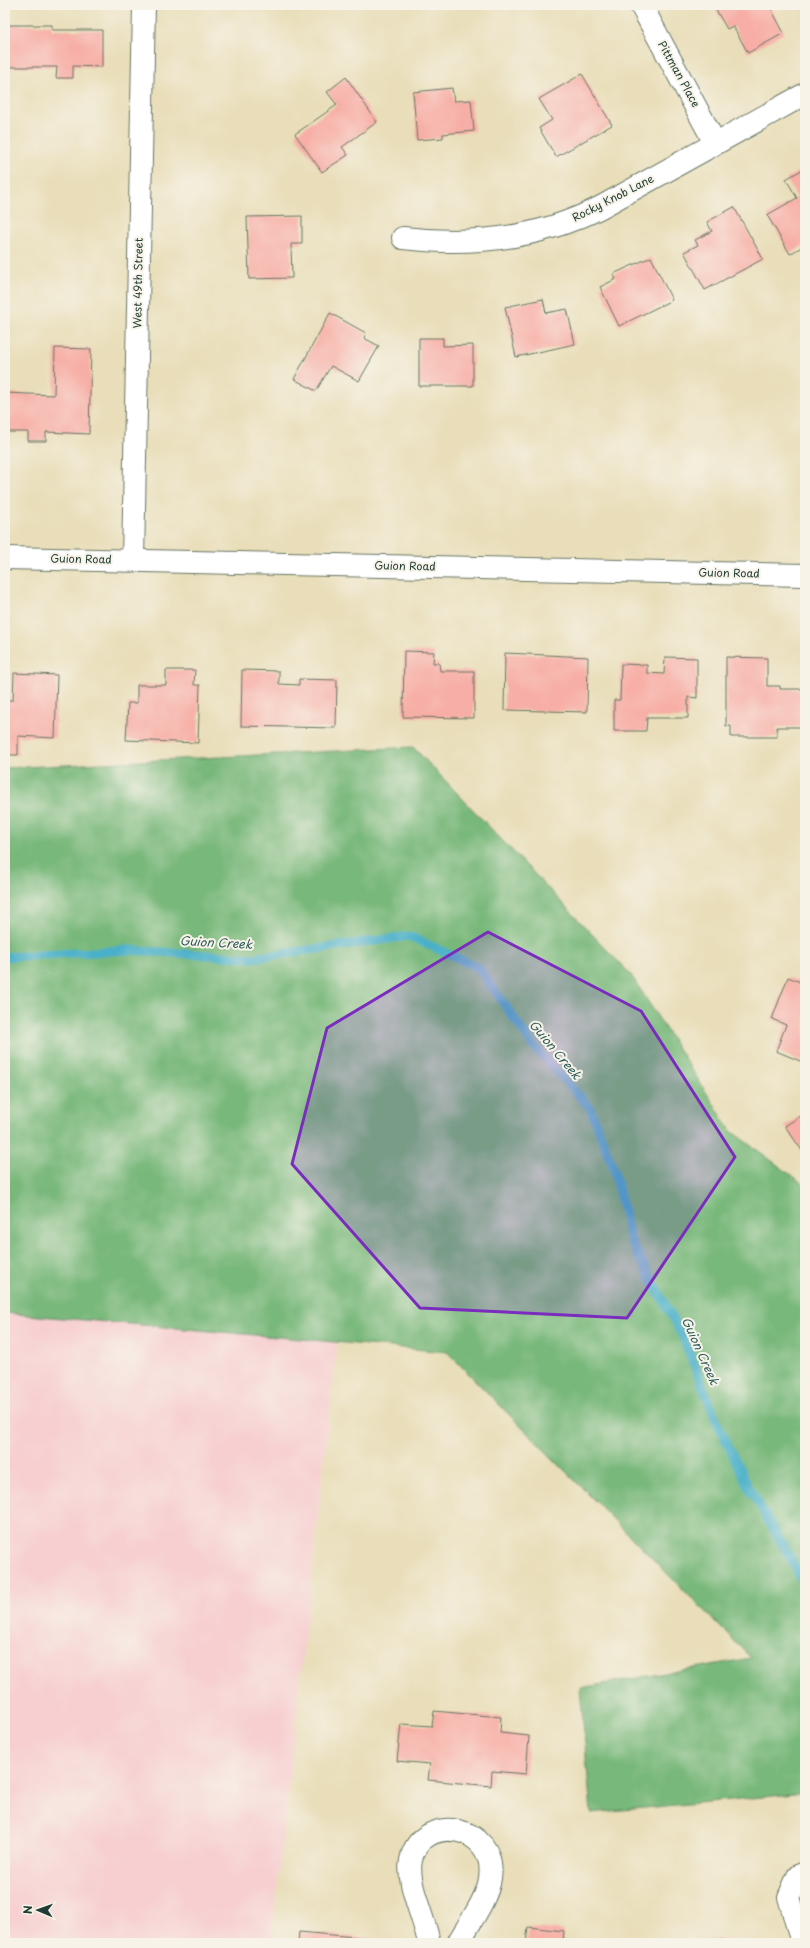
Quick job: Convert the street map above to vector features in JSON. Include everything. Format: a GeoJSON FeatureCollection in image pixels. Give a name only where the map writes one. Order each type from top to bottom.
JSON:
{"type":"FeatureCollection","features":[{"type":"Feature","properties":{"kind":"street","name":"West 49th Street"},"geometry":{"type":"LineString","coordinates":[[133,560],[144,5]]}},
{"type":"Feature","properties":{"kind":"street","name":"Pittman Place"},"geometry":{"type":"LineString","coordinates":[[641,5],[716,143]]}},
{"type":"Feature","properties":{"kind":"street","name":"Rocky Knob Lane"},"geometry":{"type":"LineString","coordinates":[[403,238],[457,242],[511,237],[544,229],[590,212],[805,94]]}},
{"type":"Feature","properties":{"kind":"street","name":"Guion Road"},"geometry":{"type":"LineString","coordinates":[[5,558],[805,575]]}},
{"type":"Feature","properties":{"kind":"street"},"geometry":{"type":"LineString","coordinates":[[429,1943],[411,1880],[411,1860],[415,1849],[426,1838],[440,1831],[453,1830],[468,1833],[480,1842],[488,1855],[491,1871],[486,1891],[458,1943]]}},
{"type":"Feature","properties":{"kind":"street"},"geometry":{"type":"LineString","coordinates":[[802,1943],[789,1897],[798,1876],[805,1873]]}},
{"type":"Feature","properties":{"kind":"highlighted area"},"geometry":{"type":"Polygon","coordinates":[[[488,932],[641,1011],[735,1157],[627,1318],[420,1308],[292,1164],[327,1028],[488,932]]]}},
{"type":"Feature","properties":{"kind":"shaded area"},"geometry":{"type":"Polygon","coordinates":[[[5,1313],[337,1342],[271,1943],[5,1943],[5,1313]]]}},
{"type":"Feature","properties":{"kind":"green space"},"geometry":{"type":"Polygon","coordinates":[[[413,747],[631,975],[731,1131],[805,1185],[805,1793],[591,1813],[580,1688],[751,1658],[447,1352],[5,1313],[5,768],[413,747]]]}},
{"type":"Feature","properties":{"kind":"building"},"geometry":{"type":"Polygon","coordinates":[[[713,5],[769,5],[784,33],[748,53],[733,26],[727,29],[713,5]]]}},
{"type":"Feature","properties":{"kind":"building"},"geometry":{"type":"Polygon","coordinates":[[[7,25],[52,25],[52,30],[102,30],[102,67],[73,66],[73,78],[56,78],[57,67],[7,67],[7,25]]]}},
{"type":"Feature","properties":{"kind":"building"},"geometry":{"type":"Polygon","coordinates":[[[582,74],[612,125],[556,157],[539,128],[552,120],[539,99],[582,74]]]}},
{"type":"Feature","properties":{"kind":"building"},"geometry":{"type":"Polygon","coordinates":[[[346,77],[377,122],[342,147],[348,155],[322,172],[295,134],[337,105],[327,92],[346,77]]]}},
{"type":"Feature","properties":{"kind":"building"},"geometry":{"type":"Polygon","coordinates":[[[452,88],[454,101],[471,100],[474,131],[443,134],[443,138],[417,140],[413,92],[452,88]]]}},
{"type":"Feature","properties":{"kind":"building"},"geometry":{"type":"Polygon","coordinates":[[[805,168],[805,245],[790,254],[767,215],[797,198],[786,179],[805,168]]]}},
{"type":"Feature","properties":{"kind":"building"},"geometry":{"type":"Polygon","coordinates":[[[734,207],[763,259],[705,290],[684,252],[698,245],[695,240],[712,231],[707,222],[734,207]]]}},
{"type":"Feature","properties":{"kind":"building"},"geometry":{"type":"Polygon","coordinates":[[[302,216],[302,244],[291,244],[292,278],[249,279],[247,217],[302,216]]]}},
{"type":"Feature","properties":{"kind":"building"},"geometry":{"type":"Polygon","coordinates":[[[651,257],[672,300],[619,326],[600,287],[616,279],[613,274],[651,257]]]}},
{"type":"Feature","properties":{"kind":"building"},"geometry":{"type":"Polygon","coordinates":[[[543,299],[546,313],[567,309],[575,344],[516,357],[505,307],[543,299]]]}},
{"type":"Feature","properties":{"kind":"building"},"geometry":{"type":"Polygon","coordinates":[[[330,313],[366,333],[364,338],[379,346],[359,381],[331,366],[316,391],[294,379],[330,313]]]}},
{"type":"Feature","properties":{"kind":"building"},"geometry":{"type":"Polygon","coordinates":[[[419,338],[443,338],[443,346],[473,345],[473,386],[419,386],[419,338]]]}},
{"type":"Feature","properties":{"kind":"building"},"geometry":{"type":"Polygon","coordinates":[[[55,348],[91,349],[89,434],[46,432],[46,441],[28,441],[28,432],[5,432],[5,393],[54,395],[55,348]]]}},
{"type":"Feature","properties":{"kind":"building"},"geometry":{"type":"Polygon","coordinates":[[[404,651],[434,652],[433,663],[439,663],[440,671],[474,671],[474,718],[403,717],[404,651]]]}},
{"type":"Feature","properties":{"kind":"building"},"geometry":{"type":"Polygon","coordinates":[[[505,653],[588,657],[587,712],[504,710],[505,653]]]}},
{"type":"Feature","properties":{"kind":"building"},"geometry":{"type":"Polygon","coordinates":[[[665,657],[697,658],[697,698],[688,697],[688,718],[647,718],[646,731],[614,731],[614,700],[620,700],[621,664],[647,665],[647,673],[664,674],[665,657]]]}},
{"type":"Feature","properties":{"kind":"building"},"geometry":{"type":"Polygon","coordinates":[[[726,657],[767,658],[767,686],[780,686],[780,689],[805,689],[805,727],[777,727],[777,737],[731,737],[731,726],[726,726],[726,657]]]}},
{"type":"Feature","properties":{"kind":"building"},"geometry":{"type":"Polygon","coordinates":[[[166,670],[195,670],[194,685],[200,685],[198,743],[126,740],[128,703],[137,703],[137,685],[166,685],[166,670]]]}},
{"type":"Feature","properties":{"kind":"building"},"geometry":{"type":"Polygon","coordinates":[[[242,670],[279,671],[279,684],[299,685],[299,679],[337,680],[336,728],[241,726],[242,670]]]}},
{"type":"Feature","properties":{"kind":"building"},"geometry":{"type":"Polygon","coordinates":[[[14,673],[57,675],[55,738],[18,736],[18,755],[5,755],[5,700],[13,700],[14,673]]]}},
{"type":"Feature","properties":{"kind":"building"},"geometry":{"type":"Polygon","coordinates":[[[788,977],[805,984],[805,1063],[776,1051],[786,1025],[772,1019],[788,977]]]}},
{"type":"Feature","properties":{"kind":"building"},"geometry":{"type":"Polygon","coordinates":[[[805,1113],[805,1155],[785,1126],[805,1113]]]}},
{"type":"Feature","properties":{"kind":"building"},"geometry":{"type":"Polygon","coordinates":[[[434,1711],[501,1717],[500,1733],[529,1736],[526,1774],[492,1771],[491,1786],[428,1780],[430,1764],[397,1761],[401,1724],[432,1726],[434,1711]]]}},
{"type":"Feature","properties":{"kind":"building"},"geometry":{"type":"Polygon","coordinates":[[[528,1927],[564,1931],[563,1943],[526,1943],[528,1927]]]}},
{"type":"Feature","properties":{"kind":"building"},"geometry":{"type":"Polygon","coordinates":[[[299,1932],[399,1941],[398,1943],[298,1943],[299,1932]]]}},
{"type":"Feature","properties":{"kind":"building"},"geometry":{"type":"Polygon","coordinates":[[[713,1939],[737,1942],[737,1943],[713,1943],[713,1939]]]}},
{"type":"Feature","properties":{"kind":"waterway","name":"Guion Creek"},"geometry":{"type":"LineString","coordinates":[[5,957],[129,950],[253,958],[409,936],[479,968],[531,1043],[590,1108],[614,1170],[631,1242],[681,1333],[719,1427],[748,1486],[791,1559],[805,1587]]}}]}
